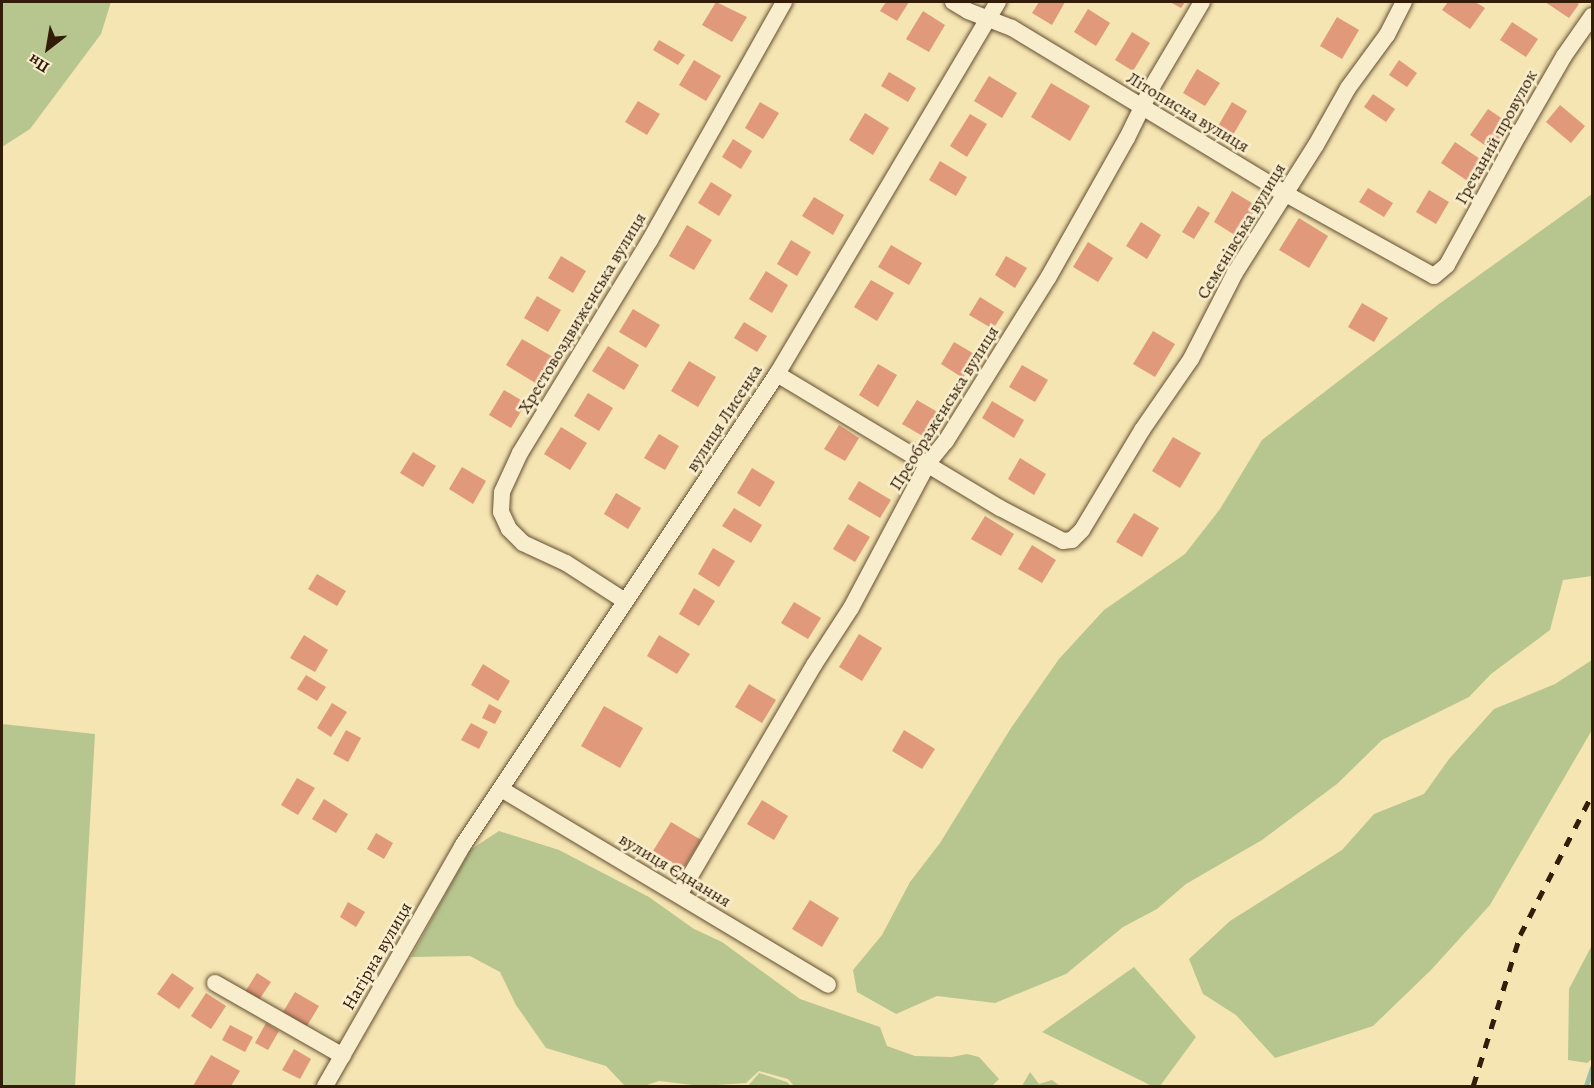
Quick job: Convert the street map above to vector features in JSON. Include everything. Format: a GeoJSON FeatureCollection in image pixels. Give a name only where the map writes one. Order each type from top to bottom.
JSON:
{"type":"FeatureCollection","features":[{"type":"Feature","properties":{"kind":"street","name":"Хрестовоздвиженська вулиця"},"geometry":{"type":"LineString","coordinates":[[625,601],[566,563],[523,543],[509,529],[501,512],[502,492],[520,453],[650,240],[784,2]]}},
{"type":"Feature","properties":{"kind":"street","name":"Літописна вулиця"},"geometry":{"type":"LineString","coordinates":[[953,2],[1012,28],[1286,194],[1434,276]]}},
{"type":"Feature","properties":{"kind":"street","name":"вулиця Лисенка"},"geometry":{"type":"LineString","coordinates":[[463,844],[777,374],[998,2]]}},
{"type":"Feature","properties":{"kind":"street","name":"Преображенська вулиця"},"geometry":{"type":"LineString","coordinates":[[679,895],[814,665],[851,608],[928,463],[946,441],[1048,278],[1202,2]]}},
{"type":"Feature","properties":{"kind":"street","name":"Семенівська вулиця"},"geometry":{"type":"LineString","coordinates":[[928,463],[1000,508],[1063,541],[1072,540],[1082,530],[1142,430],[1191,359],[1235,273],[1286,194],[1348,88],[1387,35],[1404,2]]}},
{"type":"Feature","properties":{"kind":"street","name":"Гречаний провулок"},"geometry":{"type":"LineString","coordinates":[[1434,276],[1447,265],[1564,56],[1593,16]]}},
{"type":"Feature","properties":{"kind":"street"},"geometry":{"type":"LineString","coordinates":[[777,374],[928,463]]}},
{"type":"Feature","properties":{"kind":"street","name":"вулиця Єднання"},"geometry":{"type":"LineString","coordinates":[[501,789],[828,985]]}},
{"type":"Feature","properties":{"kind":"street","name":"Нагірна вулиця"},"geometry":{"type":"LineString","coordinates":[[325,1086],[463,844]]}},
{"type":"Feature","properties":{"kind":"street"},"geometry":{"type":"LineString","coordinates":[[215,983],[343,1056]]}},
{"type":"Feature","properties":{"kind":"green space"},"geometry":{"type":"Polygon","coordinates":[[[2,2],[111,2],[101,34],[30,129],[2,147],[2,2]]]}},
{"type":"Feature","properties":{"kind":"green space"},"geometry":{"type":"Polygon","coordinates":[[[1592,194],[1592,576],[1563,580],[1550,630],[1491,674],[1469,697],[1382,740],[1337,784],[1262,840],[1186,884],[1157,909],[1123,927],[1066,974],[995,1003],[937,996],[896,1014],[857,992],[853,970],[882,935],[910,882],[940,843],[1011,728],[1059,659],[1104,610],[1185,554],[1220,509],[1262,440],[1439,304],[1592,194]]]}},
{"type":"Feature","properties":{"kind":"green space"},"geometry":{"type":"Polygon","coordinates":[[[1592,660],[1592,730],[1490,905],[1431,970],[1373,1026],[1275,1058],[1236,1015],[1203,994],[1189,959],[1230,921],[1342,850],[1374,814],[1424,794],[1449,759],[1494,709],[1555,684],[1592,660]]]}},
{"type":"Feature","properties":{"kind":"green space"},"geometry":{"type":"Polygon","coordinates":[[[2,724],[95,734],[75,1086],[2,1086],[2,724]]]}},
{"type":"Feature","properties":{"kind":"green space"},"geometry":{"type":"Polygon","coordinates":[[[499,831],[559,850],[649,897],[694,929],[722,942],[800,999],[880,1027],[887,1046],[915,1056],[952,1057],[967,1054],[979,1057],[999,1079],[992,1086],[794,1086],[788,1079],[759,1071],[746,1083],[702,1086],[659,1081],[644,1086],[625,1086],[606,1066],[546,1048],[516,1005],[500,972],[470,956],[411,957],[470,850],[499,831]]]}},
{"type":"Feature","properties":{"kind":"green space"},"geometry":{"type":"Polygon","coordinates":[[[1592,945],[1592,1059],[1587,1063],[1568,1060],[1569,989],[1592,945]]]}},
{"type":"Feature","properties":{"kind":"green space"},"geometry":{"type":"Polygon","coordinates":[[[1134,967],[1196,1037],[1160,1086],[1152,1086],[1042,1032],[1134,967]]]}},
{"type":"Feature","properties":{"kind":"green space"},"geometry":{"type":"Polygon","coordinates":[[[1030,1072],[1039,1084],[1052,1080],[1060,1086],[1022,1086],[1030,1072]]]}},
{"type":"Feature","properties":{"kind":"green space"},"geometry":{"type":"Polygon","coordinates":[[[759,1073],[787,1082],[791,1086],[748,1086],[759,1073]]]}},
{"type":"Feature","properties":{"kind":"building"},"geometry":{"type":"Polygon","coordinates":[[[716,2],[747,17],[732,42],[702,25],[716,2]]]}},
{"type":"Feature","properties":{"kind":"building"},"geometry":{"type":"Polygon","coordinates":[[[886,2],[909,2],[897,21],[880,11],[886,2]]]}},
{"type":"Feature","properties":{"kind":"building"},"geometry":{"type":"Polygon","coordinates":[[[1039,2],[1065,2],[1052,25],[1032,13],[1039,2]]]}},
{"type":"Feature","properties":{"kind":"building"},"geometry":{"type":"Polygon","coordinates":[[[1170,2],[1185,2],[1181,8],[1170,2]]]}},
{"type":"Feature","properties":{"kind":"building"},"geometry":{"type":"Polygon","coordinates":[[[1448,2],[1475,2],[1485,8],[1470,29],[1442,10],[1448,2]]]}},
{"type":"Feature","properties":{"kind":"building"},"geometry":{"type":"Polygon","coordinates":[[[1545,2],[1576,2],[1579,4],[1569,18],[1545,2]]]}},
{"type":"Feature","properties":{"kind":"building"},"geometry":{"type":"Polygon","coordinates":[[[1088,9],[1110,23],[1096,46],[1074,32],[1088,9]]]}},
{"type":"Feature","properties":{"kind":"building"},"geometry":{"type":"Polygon","coordinates":[[[923,11],[945,25],[929,52],[906,39],[923,11]]]}},
{"type":"Feature","properties":{"kind":"building"},"geometry":{"type":"Polygon","coordinates":[[[1337,17],[1359,30],[1342,59],[1320,46],[1337,17]]]}},
{"type":"Feature","properties":{"kind":"building"},"geometry":{"type":"Polygon","coordinates":[[[1512,22],[1538,39],[1526,57],[1500,40],[1512,22]]]}},
{"type":"Feature","properties":{"kind":"building"},"geometry":{"type":"Polygon","coordinates":[[[1132,32],[1150,43],[1133,71],[1115,60],[1132,32]]]}},
{"type":"Feature","properties":{"kind":"building"},"geometry":{"type":"Polygon","coordinates":[[[659,40],[685,55],[678,65],[653,50],[659,40]]]}},
{"type":"Feature","properties":{"kind":"building"},"geometry":{"type":"Polygon","coordinates":[[[694,60],[721,76],[706,101],[679,85],[694,60]]]}},
{"type":"Feature","properties":{"kind":"building"},"geometry":{"type":"Polygon","coordinates":[[[1399,60],[1417,73],[1407,87],[1389,75],[1399,60]]]}},
{"type":"Feature","properties":{"kind":"building"},"geometry":{"type":"Polygon","coordinates":[[[1197,69],[1220,83],[1205,106],[1183,93],[1197,69]]]}},
{"type":"Feature","properties":{"kind":"building"},"geometry":{"type":"Polygon","coordinates":[[[889,72],[916,88],[908,102],[881,86],[889,72]]]}},
{"type":"Feature","properties":{"kind":"building"},"geometry":{"type":"Polygon","coordinates":[[[989,76],[1017,93],[1002,118],[974,101],[989,76]]]}},
{"type":"Feature","properties":{"kind":"building"},"geometry":{"type":"Polygon","coordinates":[[[1051,83],[1090,106],[1070,141],[1031,117],[1051,83]]]}},
{"type":"Feature","properties":{"kind":"building"},"geometry":{"type":"Polygon","coordinates":[[[1373,94],[1395,109],[1386,122],[1364,107],[1373,94]]]}},
{"type":"Feature","properties":{"kind":"building"},"geometry":{"type":"Polygon","coordinates":[[[638,101],[660,114],[647,135],[625,122],[638,101]]]}},
{"type":"Feature","properties":{"kind":"building"},"geometry":{"type":"Polygon","coordinates":[[[760,102],[779,113],[763,139],[745,128],[760,102]]]}},
{"type":"Feature","properties":{"kind":"building"},"geometry":{"type":"Polygon","coordinates":[[[1232,102],[1247,111],[1233,135],[1218,126],[1232,102]]]}},
{"type":"Feature","properties":{"kind":"building"},"geometry":{"type":"Polygon","coordinates":[[[1560,105],[1585,126],[1571,143],[1546,122],[1560,105]]]}},
{"type":"Feature","properties":{"kind":"building"},"geometry":{"type":"Polygon","coordinates":[[[1488,109],[1510,124],[1492,150],[1470,135],[1488,109]]]}},
{"type":"Feature","properties":{"kind":"building"},"geometry":{"type":"Polygon","coordinates":[[[865,113],[889,128],[873,155],[849,140],[865,113]]]}},
{"type":"Feature","properties":{"kind":"building"},"geometry":{"type":"Polygon","coordinates":[[[970,114],[987,124],[967,157],[950,146],[970,114]]]}},
{"type":"Feature","properties":{"kind":"building"},"geometry":{"type":"Polygon","coordinates":[[[733,139],[752,151],[741,169],[722,157],[733,139]]]}},
{"type":"Feature","properties":{"kind":"building"},"geometry":{"type":"Polygon","coordinates":[[[1455,142],[1486,163],[1472,184],[1441,163],[1455,142]]]}},
{"type":"Feature","properties":{"kind":"building"},"geometry":{"type":"Polygon","coordinates":[[[940,161],[967,177],[956,196],[929,180],[940,161]]]}},
{"type":"Feature","properties":{"kind":"building"},"geometry":{"type":"Polygon","coordinates":[[[711,182],[732,195],[719,216],[698,203],[711,182]]]}},
{"type":"Feature","properties":{"kind":"building"},"geometry":{"type":"Polygon","coordinates":[[[1368,188],[1393,203],[1384,217],[1359,202],[1368,188]]]}},
{"type":"Feature","properties":{"kind":"building"},"geometry":{"type":"Polygon","coordinates":[[[1429,190],[1449,202],[1436,224],[1416,212],[1429,190]]]}},
{"type":"Feature","properties":{"kind":"building"},"geometry":{"type":"Polygon","coordinates":[[[1232,191],[1257,206],[1238,237],[1214,222],[1232,191]]]}},
{"type":"Feature","properties":{"kind":"building"},"geometry":{"type":"Polygon","coordinates":[[[814,197],[844,215],[833,235],[802,216],[814,197]]]}},
{"type":"Feature","properties":{"kind":"building"},"geometry":{"type":"Polygon","coordinates":[[[1198,206],[1210,213],[1194,239],[1182,232],[1198,206]]]}},
{"type":"Feature","properties":{"kind":"building"},"geometry":{"type":"Polygon","coordinates":[[[1299,218],[1328,236],[1309,268],[1279,250],[1299,218]]]}},
{"type":"Feature","properties":{"kind":"building"},"geometry":{"type":"Polygon","coordinates":[[[1141,222],[1161,235],[1147,259],[1126,246],[1141,222]]]}},
{"type":"Feature","properties":{"kind":"building"},"geometry":{"type":"Polygon","coordinates":[[[687,225],[712,240],[694,270],[669,256],[687,225]]]}},
{"type":"Feature","properties":{"kind":"building"},"geometry":{"type":"Polygon","coordinates":[[[791,240],[811,252],[797,276],[777,264],[791,240]]]}},
{"type":"Feature","properties":{"kind":"building"},"geometry":{"type":"Polygon","coordinates":[[[1088,242],[1113,258],[1098,282],[1073,267],[1088,242]]]}},
{"type":"Feature","properties":{"kind":"building"},"geometry":{"type":"Polygon","coordinates":[[[891,245],[922,263],[909,285],[878,267],[891,245]]]}},
{"type":"Feature","properties":{"kind":"building"},"geometry":{"type":"Polygon","coordinates":[[[561,256],[586,271],[573,293],[548,278],[561,256]]]}},
{"type":"Feature","properties":{"kind":"building"},"geometry":{"type":"Polygon","coordinates":[[[1006,256],[1027,268],[1015,288],[995,275],[1006,256]]]}},
{"type":"Feature","properties":{"kind":"building"},"geometry":{"type":"Polygon","coordinates":[[[766,271],[788,285],[772,313],[749,299],[766,271]]]}},
{"type":"Feature","properties":{"kind":"building"},"geometry":{"type":"Polygon","coordinates":[[[871,280],[894,293],[877,321],[854,307],[871,280]]]}},
{"type":"Feature","properties":{"kind":"building"},"geometry":{"type":"Polygon","coordinates":[[[537,296],[561,310],[548,332],[524,318],[537,296]]]}},
{"type":"Feature","properties":{"kind":"building"},"geometry":{"type":"Polygon","coordinates":[[[980,297],[1004,312],[993,329],[969,315],[980,297]]]}},
{"type":"Feature","properties":{"kind":"building"},"geometry":{"type":"Polygon","coordinates":[[[1362,303],[1388,318],[1374,342],[1348,327],[1362,303]]]}},
{"type":"Feature","properties":{"kind":"building"},"geometry":{"type":"Polygon","coordinates":[[[633,309],[660,325],[646,348],[619,332],[633,309]]]}},
{"type":"Feature","properties":{"kind":"building"},"geometry":{"type":"Polygon","coordinates":[[[744,322],[767,336],[757,352],[734,338],[744,322]]]}},
{"type":"Feature","properties":{"kind":"building"},"geometry":{"type":"Polygon","coordinates":[[[1153,331],[1175,344],[1155,377],[1133,364],[1153,331]]]}},
{"type":"Feature","properties":{"kind":"building"},"geometry":{"type":"Polygon","coordinates":[[[522,339],[553,357],[537,384],[506,365],[522,339]]]}},
{"type":"Feature","properties":{"kind":"building"},"geometry":{"type":"Polygon","coordinates":[[[954,342],[976,355],[963,378],[941,364],[954,342]]]}},
{"type":"Feature","properties":{"kind":"building"},"geometry":{"type":"Polygon","coordinates":[[[608,346],[639,365],[624,390],[592,371],[608,346]]]}},
{"type":"Feature","properties":{"kind":"building"},"geometry":{"type":"Polygon","coordinates":[[[689,361],[716,377],[698,407],[671,391],[689,361]]]}},
{"type":"Feature","properties":{"kind":"building"},"geometry":{"type":"Polygon","coordinates":[[[878,364],[897,375],[878,407],[859,395],[878,364]]]}},
{"type":"Feature","properties":{"kind":"building"},"geometry":{"type":"Polygon","coordinates":[[[1022,365],[1048,380],[1035,402],[1009,387],[1022,365]]]}},
{"type":"Feature","properties":{"kind":"building"},"geometry":{"type":"Polygon","coordinates":[[[504,390],[526,403],[511,428],[489,415],[504,390]]]}},
{"type":"Feature","properties":{"kind":"building"},"geometry":{"type":"Polygon","coordinates":[[[588,393],[613,408],[599,431],[574,416],[588,393]]]}},
{"type":"Feature","properties":{"kind":"building"},"geometry":{"type":"Polygon","coordinates":[[[917,400],[941,414],[926,438],[902,424],[917,400]]]}},
{"type":"Feature","properties":{"kind":"building"},"geometry":{"type":"Polygon","coordinates":[[[992,401],[1024,420],[1014,438],[982,418],[992,401]]]}},
{"type":"Feature","properties":{"kind":"building"},"geometry":{"type":"Polygon","coordinates":[[[839,425],[859,438],[845,461],[824,449],[839,425]]]}},
{"type":"Feature","properties":{"kind":"building"},"geometry":{"type":"Polygon","coordinates":[[[561,427],[587,443],[570,470],[544,454],[561,427]]]}},
{"type":"Feature","properties":{"kind":"building"},"geometry":{"type":"Polygon","coordinates":[[[659,434],[679,446],[665,470],[644,458],[659,434]]]}},
{"type":"Feature","properties":{"kind":"building"},"geometry":{"type":"Polygon","coordinates":[[[1173,437],[1201,453],[1180,488],[1152,471],[1173,437]]]}},
{"type":"Feature","properties":{"kind":"building"},"geometry":{"type":"Polygon","coordinates":[[[413,452],[436,466],[423,487],[400,473],[413,452]]]}},
{"type":"Feature","properties":{"kind":"building"},"geometry":{"type":"Polygon","coordinates":[[[1020,458],[1046,474],[1034,495],[1008,479],[1020,458]]]}},
{"type":"Feature","properties":{"kind":"building"},"geometry":{"type":"Polygon","coordinates":[[[462,467],[486,481],[473,504],[449,489],[462,467]]]}},
{"type":"Feature","properties":{"kind":"building"},"geometry":{"type":"Polygon","coordinates":[[[752,468],[775,482],[760,507],[737,493],[752,468]]]}},
{"type":"Feature","properties":{"kind":"building"},"geometry":{"type":"Polygon","coordinates":[[[859,481],[891,500],[880,518],[848,499],[859,481]]]}},
{"type":"Feature","properties":{"kind":"building"},"geometry":{"type":"Polygon","coordinates":[[[616,493],[641,508],[628,529],[604,514],[616,493]]]}},
{"type":"Feature","properties":{"kind":"building"},"geometry":{"type":"Polygon","coordinates":[[[734,508],[762,525],[751,543],[722,526],[734,508]]]}},
{"type":"Feature","properties":{"kind":"building"},"geometry":{"type":"Polygon","coordinates":[[[1134,513],[1159,528],[1142,557],[1116,542],[1134,513]]]}},
{"type":"Feature","properties":{"kind":"building"},"geometry":{"type":"Polygon","coordinates":[[[985,516],[1014,534],[1001,556],[971,539],[985,516]]]}},
{"type":"Feature","properties":{"kind":"building"},"geometry":{"type":"Polygon","coordinates":[[[848,524],[870,537],[855,562],[833,549],[848,524]]]}},
{"type":"Feature","properties":{"kind":"building"},"geometry":{"type":"Polygon","coordinates":[[[1032,545],[1056,560],[1042,583],[1018,569],[1032,545]]]}},
{"type":"Feature","properties":{"kind":"building"},"geometry":{"type":"Polygon","coordinates":[[[713,548],[735,561],[719,587],[698,574],[713,548]]]}},
{"type":"Feature","properties":{"kind":"building"},"geometry":{"type":"Polygon","coordinates":[[[317,574],[346,591],[337,606],[308,589],[317,574]]]}},
{"type":"Feature","properties":{"kind":"building"},"geometry":{"type":"Polygon","coordinates":[[[694,588],[715,601],[699,626],[679,614],[694,588]]]}},
{"type":"Feature","properties":{"kind":"building"},"geometry":{"type":"Polygon","coordinates":[[[794,602],[821,618],[808,639],[781,623],[794,602]]]}},
{"type":"Feature","properties":{"kind":"building"},"geometry":{"type":"Polygon","coordinates":[[[859,634],[882,648],[862,681],[839,667],[859,634]]]}},
{"type":"Feature","properties":{"kind":"building"},"geometry":{"type":"Polygon","coordinates":[[[304,635],[328,650],[315,672],[290,658],[304,635]]]}},
{"type":"Feature","properties":{"kind":"building"},"geometry":{"type":"Polygon","coordinates":[[[659,635],[690,654],[677,674],[647,656],[659,635]]]}},
{"type":"Feature","properties":{"kind":"building"},"geometry":{"type":"Polygon","coordinates":[[[483,664],[510,681],[498,701],[471,685],[483,664]]]}},
{"type":"Feature","properties":{"kind":"building"},"geometry":{"type":"Polygon","coordinates":[[[306,675],[326,687],[317,701],[297,689],[306,675]]]}},
{"type":"Feature","properties":{"kind":"building"},"geometry":{"type":"Polygon","coordinates":[[[749,684],[776,700],[762,723],[735,707],[749,684]]]}},
{"type":"Feature","properties":{"kind":"building"},"geometry":{"type":"Polygon","coordinates":[[[332,703],[347,712],[331,737],[317,728],[332,703]]]}},
{"type":"Feature","properties":{"kind":"building"},"geometry":{"type":"Polygon","coordinates":[[[489,704],[502,711],[495,724],[482,718],[489,704]]]}},
{"type":"Feature","properties":{"kind":"building"},"geometry":{"type":"Polygon","coordinates":[[[604,706],[643,728],[620,768],[581,746],[604,706]]]}},
{"type":"Feature","properties":{"kind":"building"},"geometry":{"type":"Polygon","coordinates":[[[471,723],[488,732],[479,749],[461,740],[471,723]]]}},
{"type":"Feature","properties":{"kind":"building"},"geometry":{"type":"Polygon","coordinates":[[[346,730],[361,738],[348,762],[333,754],[346,730]]]}},
{"type":"Feature","properties":{"kind":"building"},"geometry":{"type":"Polygon","coordinates":[[[904,730],[935,749],[922,769],[892,751],[904,730]]]}},
{"type":"Feature","properties":{"kind":"building"},"geometry":{"type":"Polygon","coordinates":[[[297,778],[315,788],[298,815],[281,805],[297,778]]]}},
{"type":"Feature","properties":{"kind":"building"},"geometry":{"type":"Polygon","coordinates":[[[324,799],[348,814],[336,833],[312,819],[324,799]]]}},
{"type":"Feature","properties":{"kind":"building"},"geometry":{"type":"Polygon","coordinates":[[[762,800],[788,816],[774,840],[747,824],[762,800]]]}},
{"type":"Feature","properties":{"kind":"building"},"geometry":{"type":"Polygon","coordinates":[[[671,822],[701,840],[683,869],[653,851],[671,822]]]}},
{"type":"Feature","properties":{"kind":"building"},"geometry":{"type":"Polygon","coordinates":[[[376,833],[393,843],[384,859],[367,849],[376,833]]]}},
{"type":"Feature","properties":{"kind":"building"},"geometry":{"type":"Polygon","coordinates":[[[810,900],[839,918],[822,947],[792,929],[810,900]]]}},
{"type":"Feature","properties":{"kind":"building"},"geometry":{"type":"Polygon","coordinates":[[[348,902],[365,912],[356,927],[340,917],[348,902]]]}},
{"type":"Feature","properties":{"kind":"building"},"geometry":{"type":"Polygon","coordinates":[[[172,973],[194,988],[179,1009],[157,994],[172,973]]]}},
{"type":"Feature","properties":{"kind":"building"},"geometry":{"type":"Polygon","coordinates":[[[257,973],[271,982],[259,1000],[245,992],[257,973]]]}},
{"type":"Feature","properties":{"kind":"building"},"geometry":{"type":"Polygon","coordinates":[[[295,992],[319,1006],[307,1026],[283,1012],[295,992]]]}},
{"type":"Feature","properties":{"kind":"building"},"geometry":{"type":"Polygon","coordinates":[[[206,993],[226,1006],[211,1029],[191,1016],[206,993]]]}},
{"type":"Feature","properties":{"kind":"building"},"geometry":{"type":"Polygon","coordinates":[[[266,1023],[279,1031],[268,1050],[255,1043],[266,1023]]]}},
{"type":"Feature","properties":{"kind":"building"},"geometry":{"type":"Polygon","coordinates":[[[230,1025],[253,1037],[245,1052],[222,1040],[230,1025]]]}},
{"type":"Feature","properties":{"kind":"building"},"geometry":{"type":"Polygon","coordinates":[[[294,1049],[311,1059],[300,1079],[282,1070],[294,1049]]]}},
{"type":"Feature","properties":{"kind":"building"},"geometry":{"type":"Polygon","coordinates":[[[211,1055],[240,1071],[231,1086],[193,1086],[211,1055]]]}},
{"type":"Feature","properties":{"kind":"waterway"},"geometry":{"type":"LineString","coordinates":[[1586,1086],[1592,1068]]}},
{"type":"Feature","properties":{"kind":"railway"},"geometry":{"type":"LineString","coordinates":[[1473,1086],[1520,935],[1592,794]]}}]}
